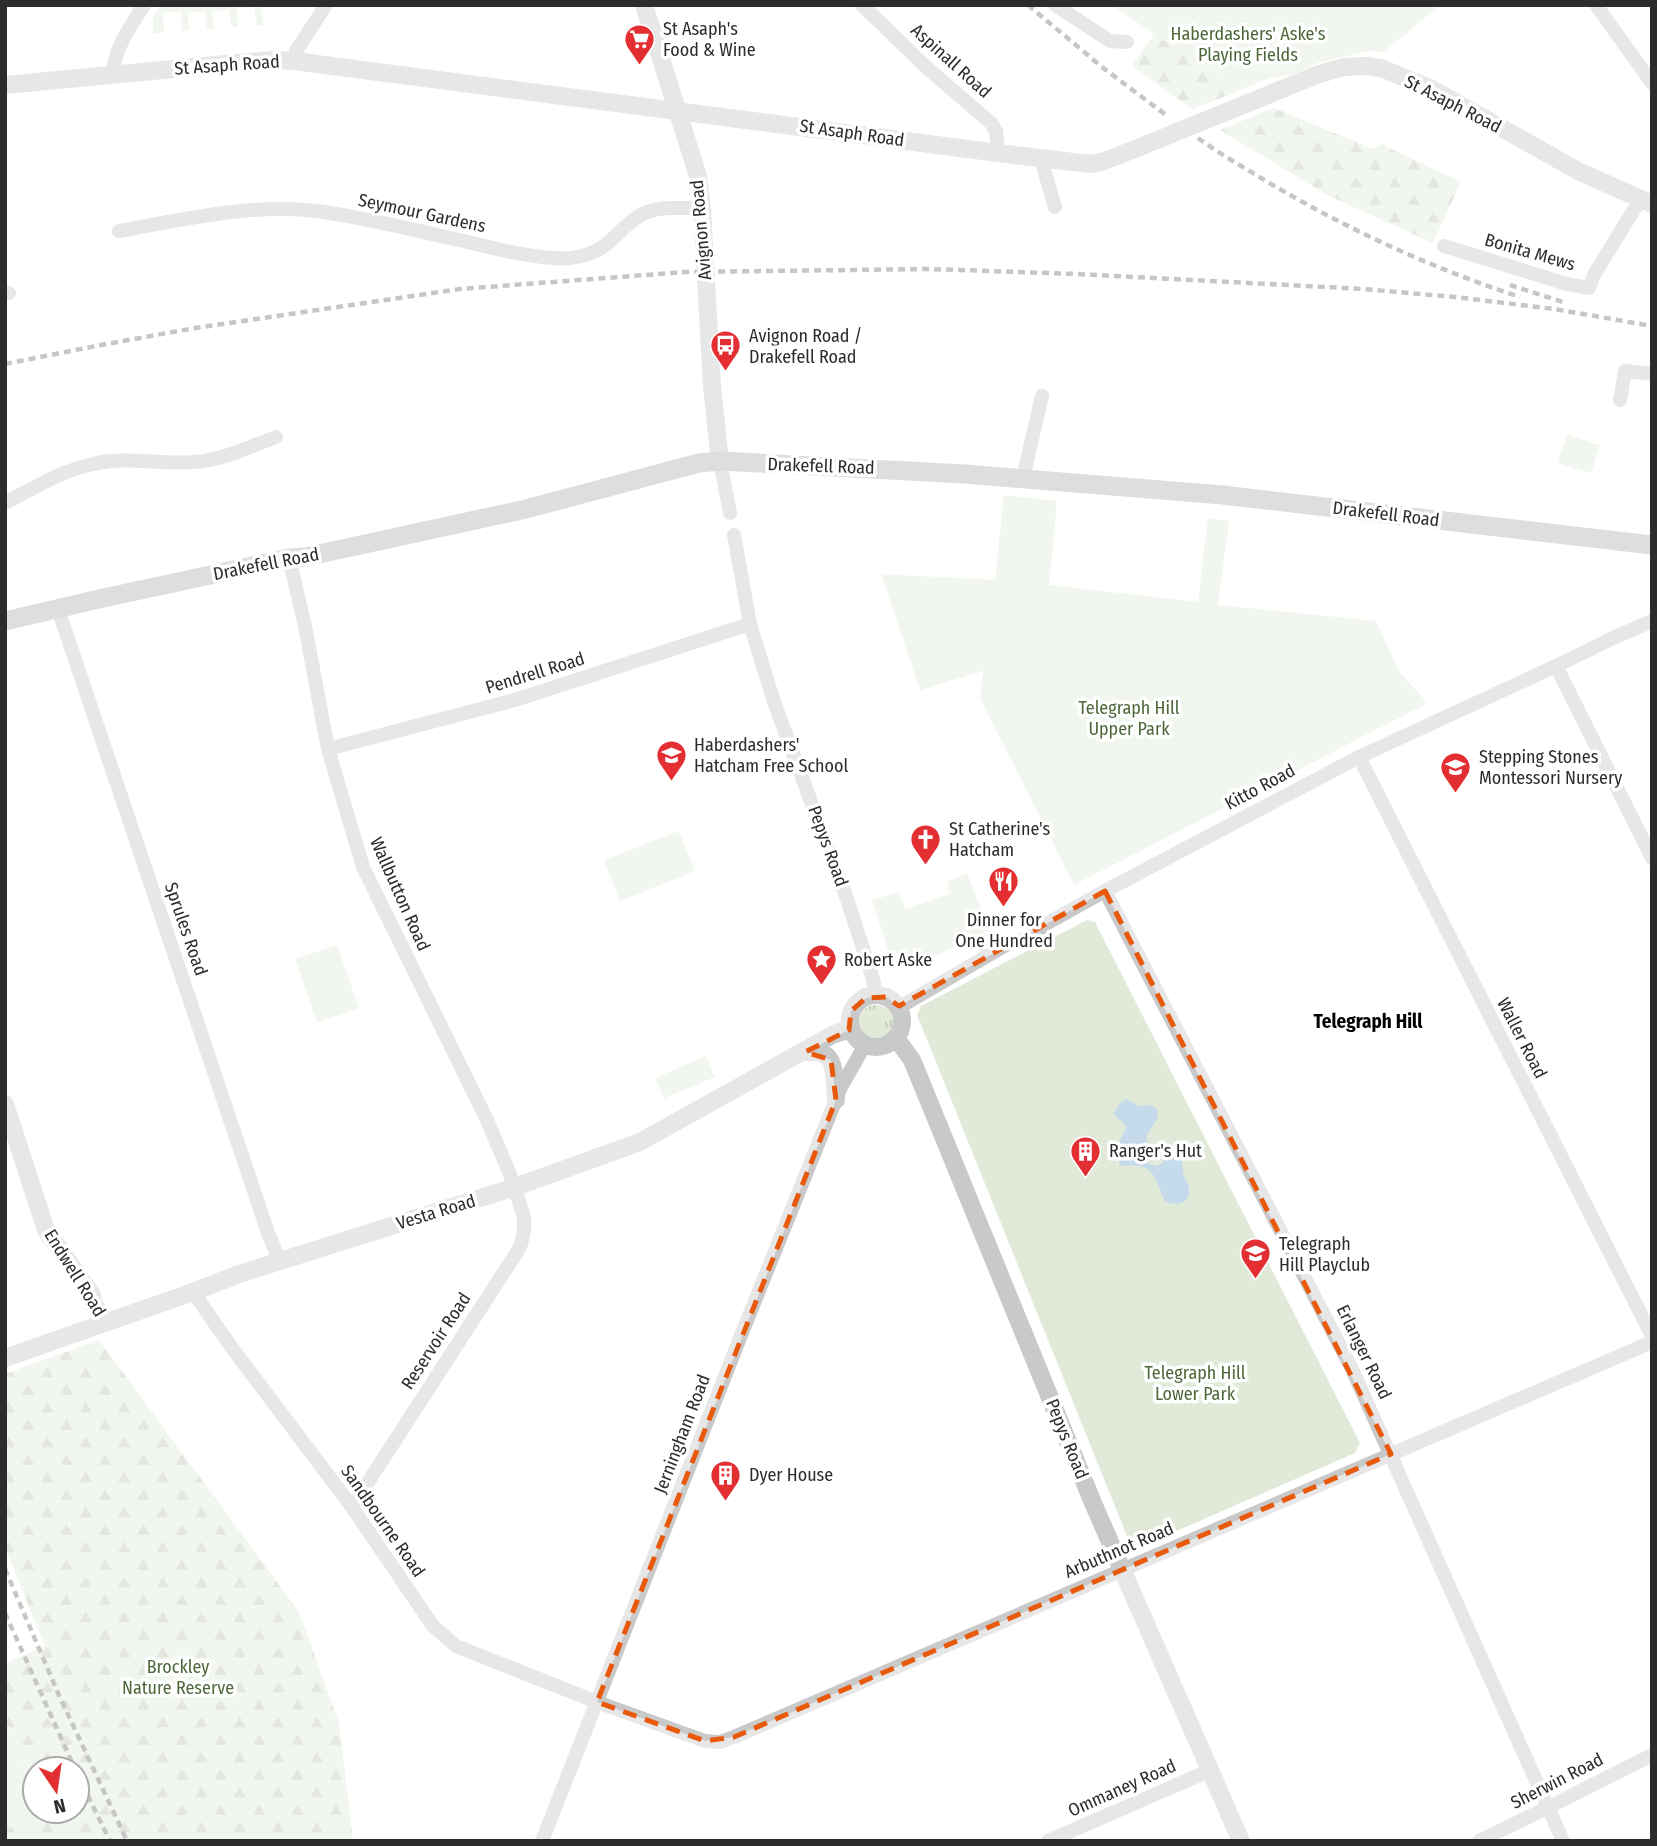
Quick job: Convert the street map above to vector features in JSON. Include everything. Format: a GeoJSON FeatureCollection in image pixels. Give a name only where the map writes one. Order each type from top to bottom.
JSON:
{"type":"FeatureCollection","features":[{"type":"Feature","properties":{"kind":"main road","name":"Drakefell Road"},"geometry":{"type":"LineString","coordinates":[[5,621],[526,509],[699,463],[720,461],[890,469],[1223,495],[1652,545]]}},
{"type":"Feature","properties":{"kind":"street"},"geometry":{"type":"LineString","coordinates":[[113,74],[118,49],[144,5]]}},
{"type":"Feature","properties":{"kind":"street"},"geometry":{"type":"LineString","coordinates":[[294,61],[296,51],[326,5]]}},
{"type":"Feature","properties":{"kind":"street","name":"Avignon Road"},"geometry":{"type":"LineString","coordinates":[[644,5],[698,176],[712,387],[720,461]]}},
{"type":"Feature","properties":{"kind":"street","name":"Aspinall Road"},"geometry":{"type":"LineString","coordinates":[[862,5],[926,67],[990,123],[996,131],[998,153]]}},
{"type":"Feature","properties":{"kind":"street"},"geometry":{"type":"LineString","coordinates":[[1055,5],[1110,41],[1127,42]]}},
{"type":"Feature","properties":{"kind":"street"},"geometry":{"type":"LineString","coordinates":[[1596,5],[1652,83]]}},
{"type":"Feature","properties":{"kind":"street","name":"St Asaph Road"},"geometry":{"type":"LineString","coordinates":[[5,85],[273,60],[294,61],[1090,164],[1102,162],[1319,74],[1344,67],[1366,66],[1381,68],[1432,89],[1578,171],[1646,202]]}},
{"type":"Feature","properties":{"kind":"street"},"geometry":{"type":"LineString","coordinates":[[1041,159],[1055,207]]}},
{"type":"Feature","properties":{"kind":"street","name":"Bonita Mews"},"geometry":{"type":"LineString","coordinates":[[1444,246],[1567,284],[1589,288],[1595,273],[1646,202]]}},
{"type":"Feature","properties":{"kind":"street","name":"Seymour Gardens"},"geometry":{"type":"LineString","coordinates":[[119,232],[237,212],[291,210],[323,212],[506,251],[572,258],[603,247],[629,222],[645,213],[662,208],[702,208]]}},
{"type":"Feature","properties":{"kind":"street"},"geometry":{"type":"LineString","coordinates":[[1620,400],[1625,371],[1652,374]]}},
{"type":"Feature","properties":{"kind":"street"},"geometry":{"type":"LineString","coordinates":[[1023,478],[1042,396]]}},
{"type":"Feature","properties":{"kind":"street"},"geometry":{"type":"LineString","coordinates":[[5,503],[53,476],[91,464],[130,460],[174,463],[207,461],[276,438]]}},
{"type":"Feature","properties":{"kind":"street"},"geometry":{"type":"LineString","coordinates":[[720,461],[730,513]]}},
{"type":"Feature","properties":{"kind":"street","name":"Pepys Road"},"geometry":{"type":"LineString","coordinates":[[734,535],[750,624],[774,702],[845,893],[876,996]]}},
{"type":"Feature","properties":{"kind":"street","name":"Wallbutton Road"},"geometry":{"type":"LineString","coordinates":[[289,558],[328,749],[363,867],[487,1121],[515,1187]]}},
{"type":"Feature","properties":{"kind":"street","name":"Sprules Road"},"geometry":{"type":"LineString","coordinates":[[58,609],[268,1233],[280,1261]]}},
{"type":"Feature","properties":{"kind":"street","name":"Kitto Road"},"geometry":{"type":"LineString","coordinates":[[898,1008],[1006,945],[1035,933],[1105,891],[1359,757],[1652,621]]}},
{"type":"Feature","properties":{"kind":"street","name":"Pendrell Road"},"geometry":{"type":"LineString","coordinates":[[328,749],[515,700],[750,624]]}},
{"type":"Feature","properties":{"kind":"street"},"geometry":{"type":"LineString","coordinates":[[1556,666],[1652,858]]}},
{"type":"Feature","properties":{"kind":"street","name":"Waller Road"},"geometry":{"type":"LineString","coordinates":[[1359,757],[1652,1336]]}},
{"type":"Feature","properties":{"kind":"street","name":"Erlanger Road"},"geometry":{"type":"LineString","coordinates":[[1105,891],[1346,1357],[1563,1841]]}},
{"type":"Feature","properties":{"kind":"street"},"geometry":{"type":"LineString","coordinates":[[876,996],[886,997],[893,1002],[901,1016],[901,1024],[896,1038],[888,1044],[865,1045],[858,1041],[851,1029],[851,1012],[856,1003],[876,996]]}},
{"type":"Feature","properties":{"kind":"street","name":"Vesta Road"},"geometry":{"type":"LineString","coordinates":[[5,1358],[239,1274],[515,1187],[640,1142],[834,1034],[851,1029]]}},
{"type":"Feature","properties":{"kind":"street","name":"Pepys Road"},"geometry":{"type":"LineString","coordinates":[[896,1038],[912,1060],[1093,1503],[1241,1841]]}},
{"type":"Feature","properties":{"kind":"street","name":"Jerningham Road"},"geometry":{"type":"LineString","coordinates":[[542,1841],[836,1100],[865,1045]]}},
{"type":"Feature","properties":{"kind":"street"},"geometry":{"type":"LineString","coordinates":[[805,1052],[820,1052],[831,1060],[836,1100]]}},
{"type":"Feature","properties":{"kind":"street","name":"Endwell Road"},"geometry":{"type":"LineString","coordinates":[[5,1104],[46,1230],[92,1295],[93,1303],[106,1323]]}},
{"type":"Feature","properties":{"kind":"street","name":"Reservoir Road"},"geometry":{"type":"LineString","coordinates":[[352,1507],[521,1244],[524,1217],[515,1187]]}},
{"type":"Feature","properties":{"kind":"street","name":"Sandbourne Road"},"geometry":{"type":"LineString","coordinates":[[193,1292],[352,1507],[433,1626],[456,1646],[597,1702]]}},
{"type":"Feature","properties":{"kind":"street","name":"Arbuthnot Road"},"geometry":{"type":"LineString","coordinates":[[597,1702],[705,1741],[720,1742],[1652,1342]]}},
{"type":"Feature","properties":{"kind":"street","name":"Sherwin Road"},"geometry":{"type":"LineString","coordinates":[[1479,1841],[1652,1755]]}},
{"type":"Feature","properties":{"kind":"street","name":"Ommaney Road"},"geometry":{"type":"LineString","coordinates":[[1048,1841],[1211,1770]]}},
{"type":"Feature","properties":{"kind":"highlighted area"},"geometry":{"type":"Polygon","coordinates":[[[1105,891],[1391,1454],[734,1737],[705,1741],[597,1702],[836,1100],[831,1060],[805,1052],[849,1030],[851,1011],[866,998],[886,997],[899,1006],[1105,891]]]}},
{"type":"Feature","properties":{"kind":"green space"},"geometry":{"type":"Polygon","coordinates":[[[161,5],[263,5],[263,25],[257,25],[254,7],[237,8],[238,27],[231,26],[229,10],[212,11],[214,29],[207,29],[205,11],[188,12],[189,31],[182,31],[181,11],[163,13],[164,32],[153,34],[153,18],[161,5]]]}},
{"type":"Feature","properties":{"kind":"green space","name":"Haberdashers' Aske's Playing Fields"},"geometry":{"type":"Polygon","coordinates":[[[1112,5],[1440,5],[1384,52],[1369,51],[1317,63],[1295,74],[1269,78],[1243,89],[1112,5]]]}},
{"type":"Feature","properties":{"kind":"green space"},"geometry":{"type":"Polygon","coordinates":[[[1154,34],[1243,89],[1192,109],[1132,66],[1154,34]]]}},
{"type":"Feature","properties":{"kind":"green space"},"geometry":{"type":"Polygon","coordinates":[[[1274,108],[1373,149],[1381,144],[1461,182],[1433,243],[1327,195],[1220,130],[1274,108]]]}},
{"type":"Feature","properties":{"kind":"green space"},"geometry":{"type":"Polygon","coordinates":[[[1567,435],[1600,445],[1591,473],[1558,463],[1567,435]]]}},
{"type":"Feature","properties":{"kind":"green space","name":"Telegraph Hill Upper Park"},"geometry":{"type":"Polygon","coordinates":[[[1004,495],[1057,501],[1049,585],[1198,602],[1208,518],[1229,521],[1218,605],[1376,621],[1400,673],[1426,704],[1074,885],[980,698],[983,671],[920,690],[881,574],[995,580],[1004,495]]]}},
{"type":"Feature","properties":{"kind":"green space"},"geometry":{"type":"Polygon","coordinates":[[[679,831],[695,871],[620,901],[604,860],[679,831]]]}},
{"type":"Feature","properties":{"kind":"green space"},"geometry":{"type":"Polygon","coordinates":[[[967,873],[989,930],[909,969],[903,967],[895,950],[888,950],[872,900],[899,892],[905,909],[949,894],[947,882],[967,873]]]}},
{"type":"Feature","properties":{"kind":"green space","name":"Telegraph Hill Lower Park"},"geometry":{"type":"Polygon","coordinates":[[[1087,920],[1095,922],[1360,1443],[1355,1453],[1138,1548],[1131,1546],[917,1015],[921,1006],[1087,920]]]}},
{"type":"Feature","properties":{"kind":"green space"},"geometry":{"type":"Polygon","coordinates":[[[337,945],[359,1008],[317,1022],[295,959],[337,945]]]}},
{"type":"Feature","properties":{"kind":"green space"},"geometry":{"type":"Polygon","coordinates":[[[876,1005],[888,1010],[893,1022],[888,1034],[876,1039],[864,1034],[859,1022],[864,1010],[876,1005]]]}},
{"type":"Feature","properties":{"kind":"green space"},"geometry":{"type":"Polygon","coordinates":[[[706,1056],[715,1077],[664,1098],[655,1078],[706,1056]]]}},
{"type":"Feature","properties":{"kind":"green space","name":"Brockley Nature Reserve"},"geometry":{"type":"Polygon","coordinates":[[[99,1340],[299,1612],[339,1723],[353,1841],[5,1841],[5,1829],[21,1823],[21,1825],[91,1825],[91,1755],[21,1755],[21,1760],[5,1718],[5,1664],[45,1646],[5,1548],[5,1374],[99,1340]]]}},
{"type":"Feature","properties":{"kind":"green space"},"geometry":{"type":"Polygon","coordinates":[[[5,1718],[21,1760],[21,1823],[5,1829],[5,1718]]]}},
{"type":"Feature","properties":{"kind":"water"},"geometry":{"type":"Polygon","coordinates":[[[1127,1099],[1139,1106],[1151,1105],[1158,1110],[1157,1119],[1147,1135],[1147,1146],[1138,1157],[1155,1166],[1167,1157],[1180,1156],[1189,1189],[1188,1198],[1182,1203],[1165,1201],[1155,1178],[1147,1169],[1133,1165],[1122,1166],[1119,1163],[1117,1146],[1126,1129],[1125,1124],[1114,1113],[1120,1103],[1127,1099]]]}},
{"type":"Feature","properties":{"kind":"railway"},"geometry":{"type":"LineString","coordinates":[[1028,5],[1102,67],[1166,115]]}},
{"type":"Feature","properties":{"kind":"railway"},"geometry":{"type":"LineString","coordinates":[[1198,138],[1266,181],[1358,231],[1422,260],[1520,297]]}},
{"type":"Feature","properties":{"kind":"railway"},"geometry":{"type":"LineString","coordinates":[[5,364],[195,328],[460,289],[685,272],[930,269],[1363,289],[1554,309],[1652,326]]}},
{"type":"Feature","properties":{"kind":"railway"},"geometry":{"type":"LineString","coordinates":[[1510,285],[1566,303]]}},
{"type":"Feature","properties":{"kind":"railway"},"geometry":{"type":"LineString","coordinates":[[5,1569],[58,1693],[127,1841]]}},
{"type":"Feature","properties":{"kind":"railway"},"geometry":{"type":"LineString","coordinates":[[5,1613],[69,1755]]}},
{"type":"Feature","properties":{"kind":"railway"},"geometry":{"type":"LineString","coordinates":[[91,1802],[110,1841]]}},
{"type":"Feature","properties":{"kind":"place","name":"St Asaph's Food & Wine"},"geometry":{"type":"Point","coordinates":[640,66]}},
{"type":"Feature","properties":{"kind":"place","name":"Avignon Road / Drakefell Road"},"geometry":{"type":"Point","coordinates":[726,373]}},
{"type":"Feature","properties":{"kind":"place","name":"Haberdashers' Hatcham Free School"},"geometry":{"type":"Point","coordinates":[671,782]}},
{"type":"Feature","properties":{"kind":"place","name":"Stepping Stones Montessori Nursery"},"geometry":{"type":"Point","coordinates":[1456,794]}},
{"type":"Feature","properties":{"kind":"place","name":"St Catherine's Hatcham"},"geometry":{"type":"Point","coordinates":[926,866]}},
{"type":"Feature","properties":{"kind":"place","name":"Dinner for One Hundred"},"geometry":{"type":"Point","coordinates":[1004,909]}},
{"type":"Feature","properties":{"kind":"place","name":"Robert Aske"},"geometry":{"type":"Point","coordinates":[821,987]}},
{"type":"Feature","properties":{"kind":"place","name":"Ranger's Hut"},"geometry":{"type":"Point","coordinates":[1086,1178]}},
{"type":"Feature","properties":{"kind":"place","name":"Telegraph Hill Playclub"},"geometry":{"type":"Point","coordinates":[1256,1281]}},
{"type":"Feature","properties":{"kind":"place","name":"Dyer House"},"geometry":{"type":"Point","coordinates":[726,1502]}},
{"type":"Feature","properties":{"kind":"district","name":"Telegraph Hill"},"geometry":{"type":"Point","coordinates":[1368,1021]}}]}
